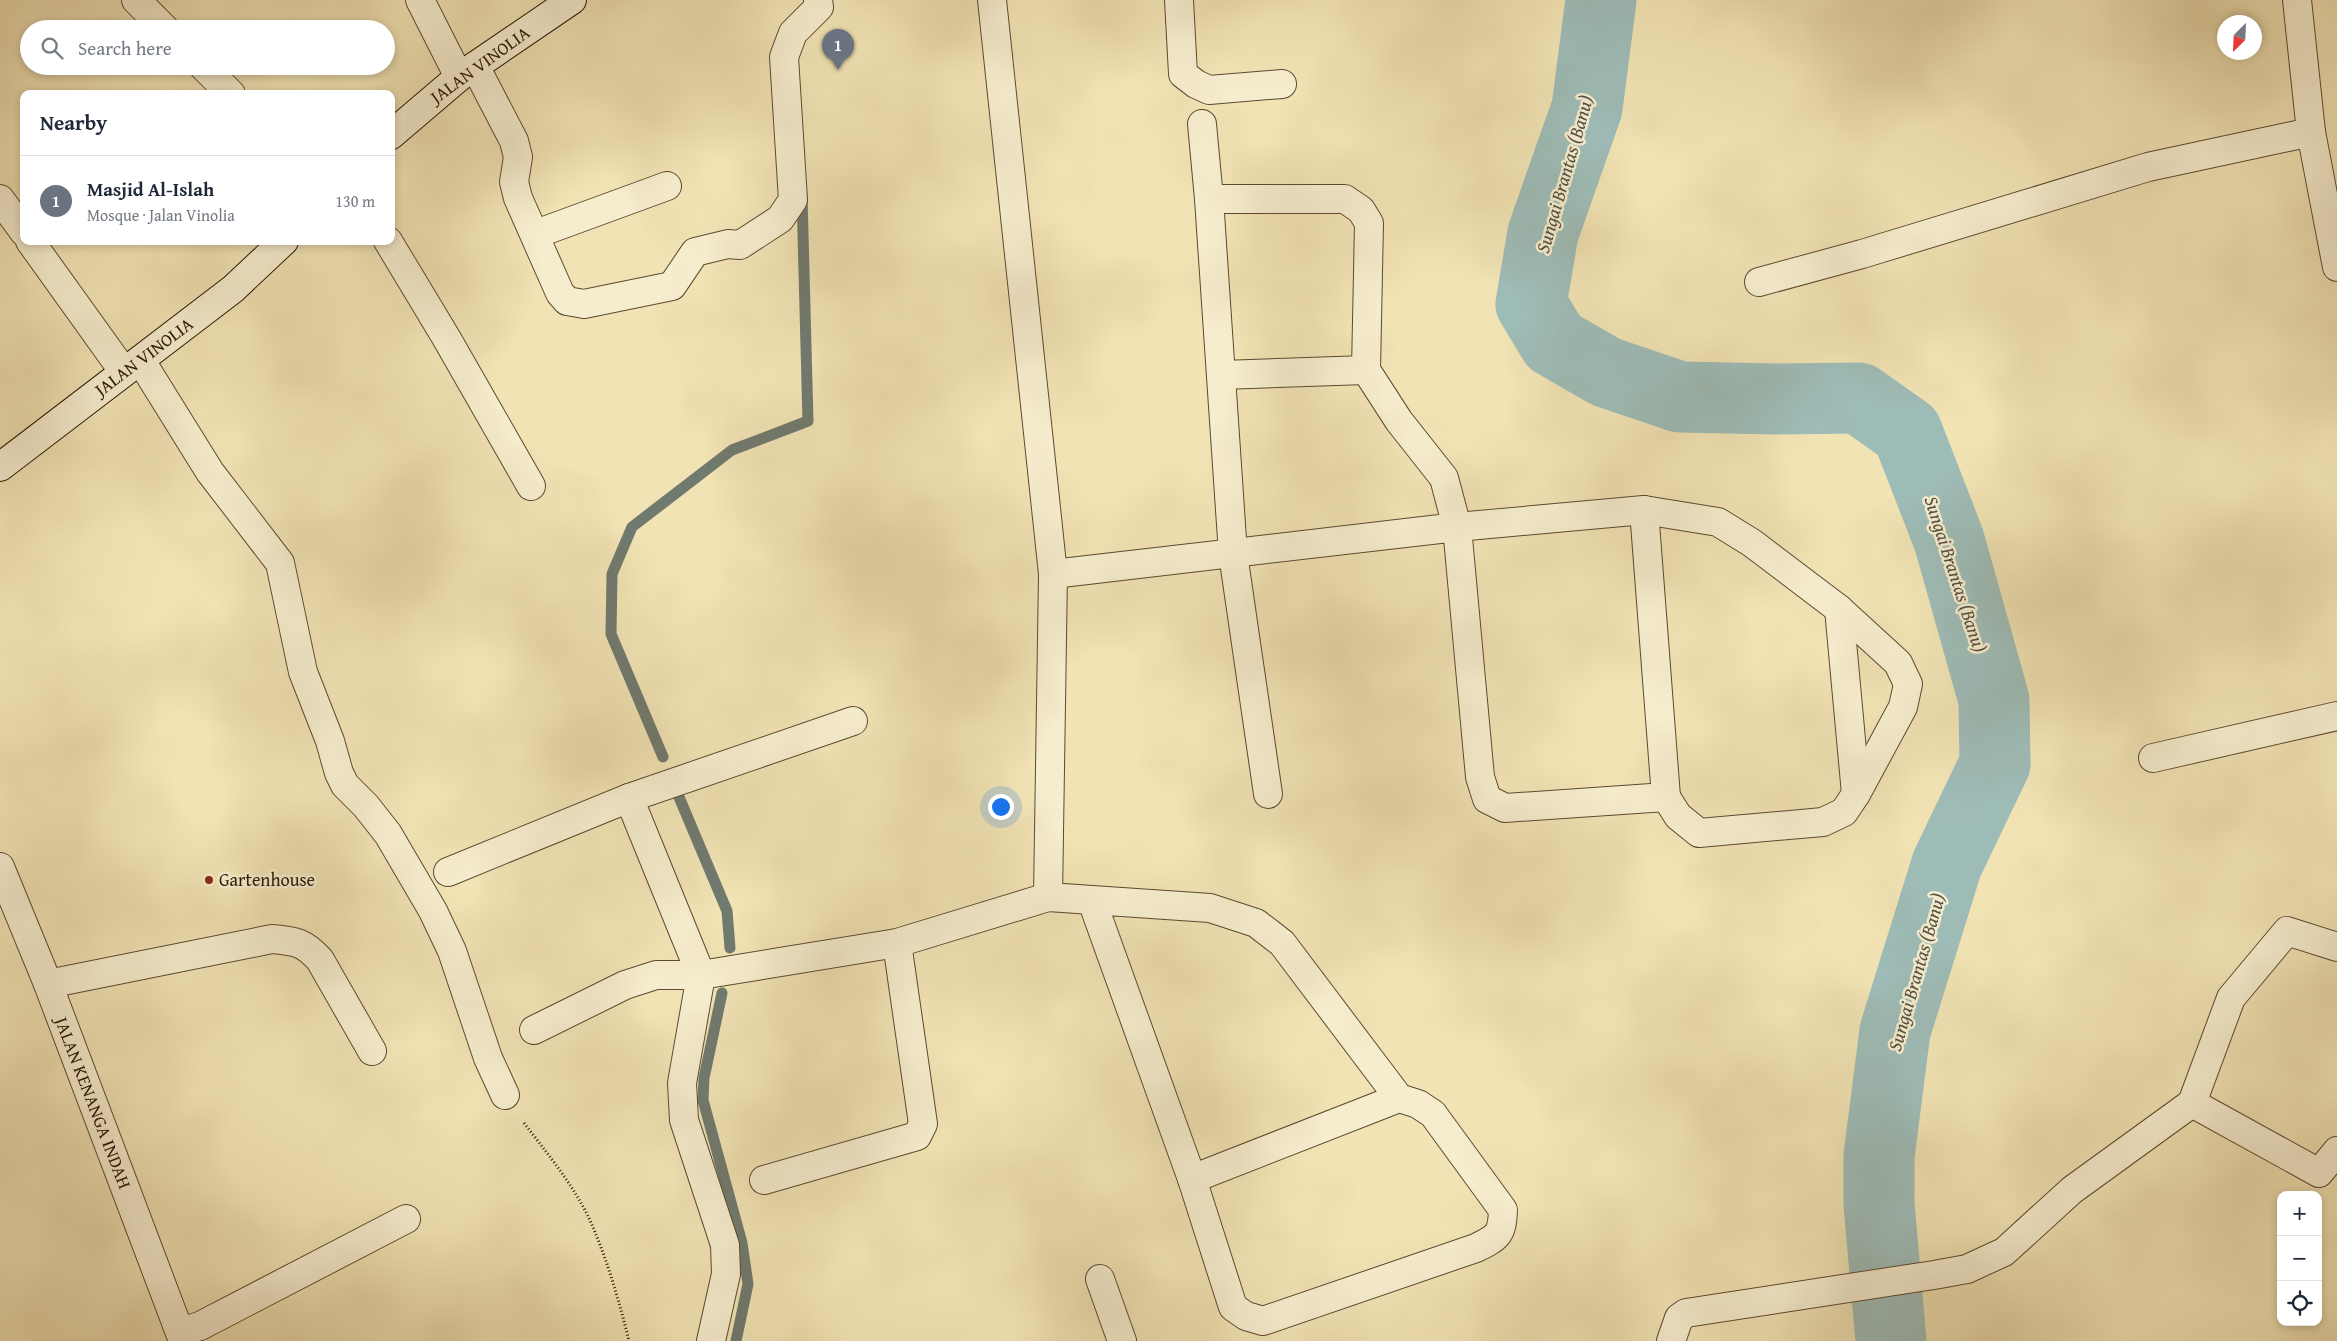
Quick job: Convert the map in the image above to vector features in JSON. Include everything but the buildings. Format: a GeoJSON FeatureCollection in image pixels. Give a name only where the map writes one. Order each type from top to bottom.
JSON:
{"type":"FeatureCollection","features":[{"type":"Feature","properties":{"kind":"street"},"geometry":{"type":"LineString","coordinates":[[136,0],[156,20]]}},
{"type":"Feature","properties":{"kind":"street"},"geometry":{"type":"LineString","coordinates":[[420,0],[514,141],[518,157],[514,182],[518,198],[536,234],[560,293],[567,301],[584,304],[672,286],[695,252],[728,244],[740,245],[780,219],[793,200],[784,57],[793,33],[819,7],[818,0]]}},
{"type":"Feature","properties":{"kind":"street","name":"JALAN VINOLIA"},"geometry":{"type":"LineString","coordinates":[[395,132],[467,71],[572,0]]}},
{"type":"Feature","properties":{"kind":"street"},"geometry":{"type":"LineString","coordinates":[[992,0],[1053,574],[1048,897]]}},
{"type":"Feature","properties":{"kind":"street"},"geometry":{"type":"LineString","coordinates":[[1179,0],[1183,74],[1196,84],[1210,90],[1282,84]]}},
{"type":"Feature","properties":{"kind":"street"},"geometry":{"type":"LineString","coordinates":[[2297,0],[2311,132],[2337,267]]}},
{"type":"Feature","properties":{"kind":"street"},"geometry":{"type":"LineString","coordinates":[[211,75],[227,90]]}},
{"type":"Feature","properties":{"kind":"street"},"geometry":{"type":"LineString","coordinates":[[1202,124],[1222,375],[1233,554],[1268,794]]}},
{"type":"Feature","properties":{"kind":"street"},"geometry":{"type":"LineString","coordinates":[[1759,282],[1862,254],[2148,167],[2311,132]]}},
{"type":"Feature","properties":{"kind":"street"},"geometry":{"type":"LineString","coordinates":[[536,234],[667,186]]}},
{"type":"Feature","properties":{"kind":"street"},"geometry":{"type":"LineString","coordinates":[[1209,198],[1345,199],[1361,210],[1369,223],[1366,370],[1399,421],[1444,478],[1457,527],[1480,777],[1487,799],[1505,808],[1666,797]]}},
{"type":"Feature","properties":{"kind":"street"},"geometry":{"type":"LineString","coordinates":[[0,199],[20,226]]}},
{"type":"Feature","properties":{"kind":"street"},"geometry":{"type":"LineString","coordinates":[[33,245],[132,367],[280,563],[303,672],[330,741],[339,774],[345,786],[366,806],[388,834],[433,911],[452,951],[488,1058],[505,1094]]}},
{"type":"Feature","properties":{"kind":"street","name":"JALAN VINOLIA"},"geometry":{"type":"LineString","coordinates":[[0,467],[233,289],[280,245]]}},
{"type":"Feature","properties":{"kind":"street"},"geometry":{"type":"LineString","coordinates":[[390,245],[532,486]]}},
{"type":"Feature","properties":{"kind":"street"},"geometry":{"type":"LineString","coordinates":[[1222,375],[1366,370]]}},
{"type":"Feature","properties":{"kind":"street"},"geometry":{"type":"LineString","coordinates":[[1053,574],[1457,527],[1644,510],[1718,522],[1752,543],[1839,608],[1898,662],[1908,684],[1903,707],[1856,794],[1844,812],[1823,822],[1699,832],[1678,816],[1666,797],[1644,510]]}},
{"type":"Feature","properties":{"kind":"street"},"geometry":{"type":"LineString","coordinates":[[1839,608],[1856,794]]}},
{"type":"Feature","properties":{"kind":"street"},"geometry":{"type":"LineString","coordinates":[[2153,758],[2337,716]]}},
{"type":"Feature","properties":{"kind":"street"},"geometry":{"type":"LineString","coordinates":[[448,872],[629,798],[853,721]]}},
{"type":"Feature","properties":{"kind":"street"},"geometry":{"type":"LineString","coordinates":[[629,798],[701,975],[682,1083],[684,1120],[725,1245],[726,1274],[711,1341]]}},
{"type":"Feature","properties":{"kind":"street","name":"JALAN KENANGA INDAH"},"geometry":{"type":"LineString","coordinates":[[0,867],[48,984],[182,1336]]}},
{"type":"Feature","properties":{"kind":"street"},"geometry":{"type":"LineString","coordinates":[[534,1030],[625,985],[656,975],[701,975],[897,942],[1048,897],[1210,908],[1256,923],[1282,943],[1399,1098],[1418,1104],[1433,1114],[1503,1210],[1502,1228],[1495,1239],[1476,1248],[1263,1321],[1246,1316],[1233,1307],[1192,1179],[1092,901]]}},
{"type":"Feature","properties":{"kind":"street"},"geometry":{"type":"LineString","coordinates":[[1671,1341],[1679,1318],[1686,1313],[1934,1275],[1967,1268],[2004,1252],[2072,1190],[2192,1103],[2231,998],[2287,931],[2337,947]]}},
{"type":"Feature","properties":{"kind":"street"},"geometry":{"type":"LineString","coordinates":[[48,984],[272,939],[293,940],[309,948],[320,960],[372,1051]]}},
{"type":"Feature","properties":{"kind":"street"},"geometry":{"type":"LineString","coordinates":[[764,1180],[917,1136],[923,1124],[897,942]]}},
{"type":"Feature","properties":{"kind":"street"},"geometry":{"type":"LineString","coordinates":[[1192,1179],[1399,1098]]}},
{"type":"Feature","properties":{"kind":"street"},"geometry":{"type":"LineString","coordinates":[[2192,1103],[2319,1173],[2337,1150]]}},
{"type":"Feature","properties":{"kind":"street"},"geometry":{"type":"LineString","coordinates":[[182,1336],[406,1219]]}},
{"type":"Feature","properties":{"kind":"street"},"geometry":{"type":"LineString","coordinates":[[1100,1279],[1122,1341]]}},
{"type":"Feature","properties":{"kind":"path"},"geometry":{"type":"LineString","coordinates":[[505,1094],[562,1173],[587,1215],[599,1244],[629,1341]]}},
{"type":"Feature","properties":{"kind":"waterway","name":"Sungai Brantas (Banu)"},"geometry":{"type":"LineString","coordinates":[[1601,0],[1587,108],[1543,233],[1531,304],[1554,342],[1606,372],[1680,397],[1859,398],[1907,432],[1949,540],[1994,700],[1995,764],[1947,864],[1895,1031],[1879,1156],[1879,1204],[1891,1341]]}},
{"type":"Feature","properties":{"kind":"waterway"},"geometry":{"type":"LineString","coordinates":[[663,757],[611,634],[612,574],[632,527],[732,450],[808,421],[802,196]]}},
{"type":"Feature","properties":{"kind":"waterway"},"geometry":{"type":"LineString","coordinates":[[679,797],[727,911],[730,948]]}},
{"type":"Feature","properties":{"kind":"waterway"},"geometry":{"type":"LineString","coordinates":[[722,993],[704,1078],[703,1100],[742,1243],[748,1284],[736,1341]]}},
{"type":"Feature","properties":{"kind":"place","name":"Masjid Al-Islah"},"geometry":{"type":"Point","coordinates":[838,70]}},
{"type":"Feature","properties":{"kind":"place","name":"Gartenhouse"},"geometry":{"type":"Point","coordinates":[209,880]}}]}
